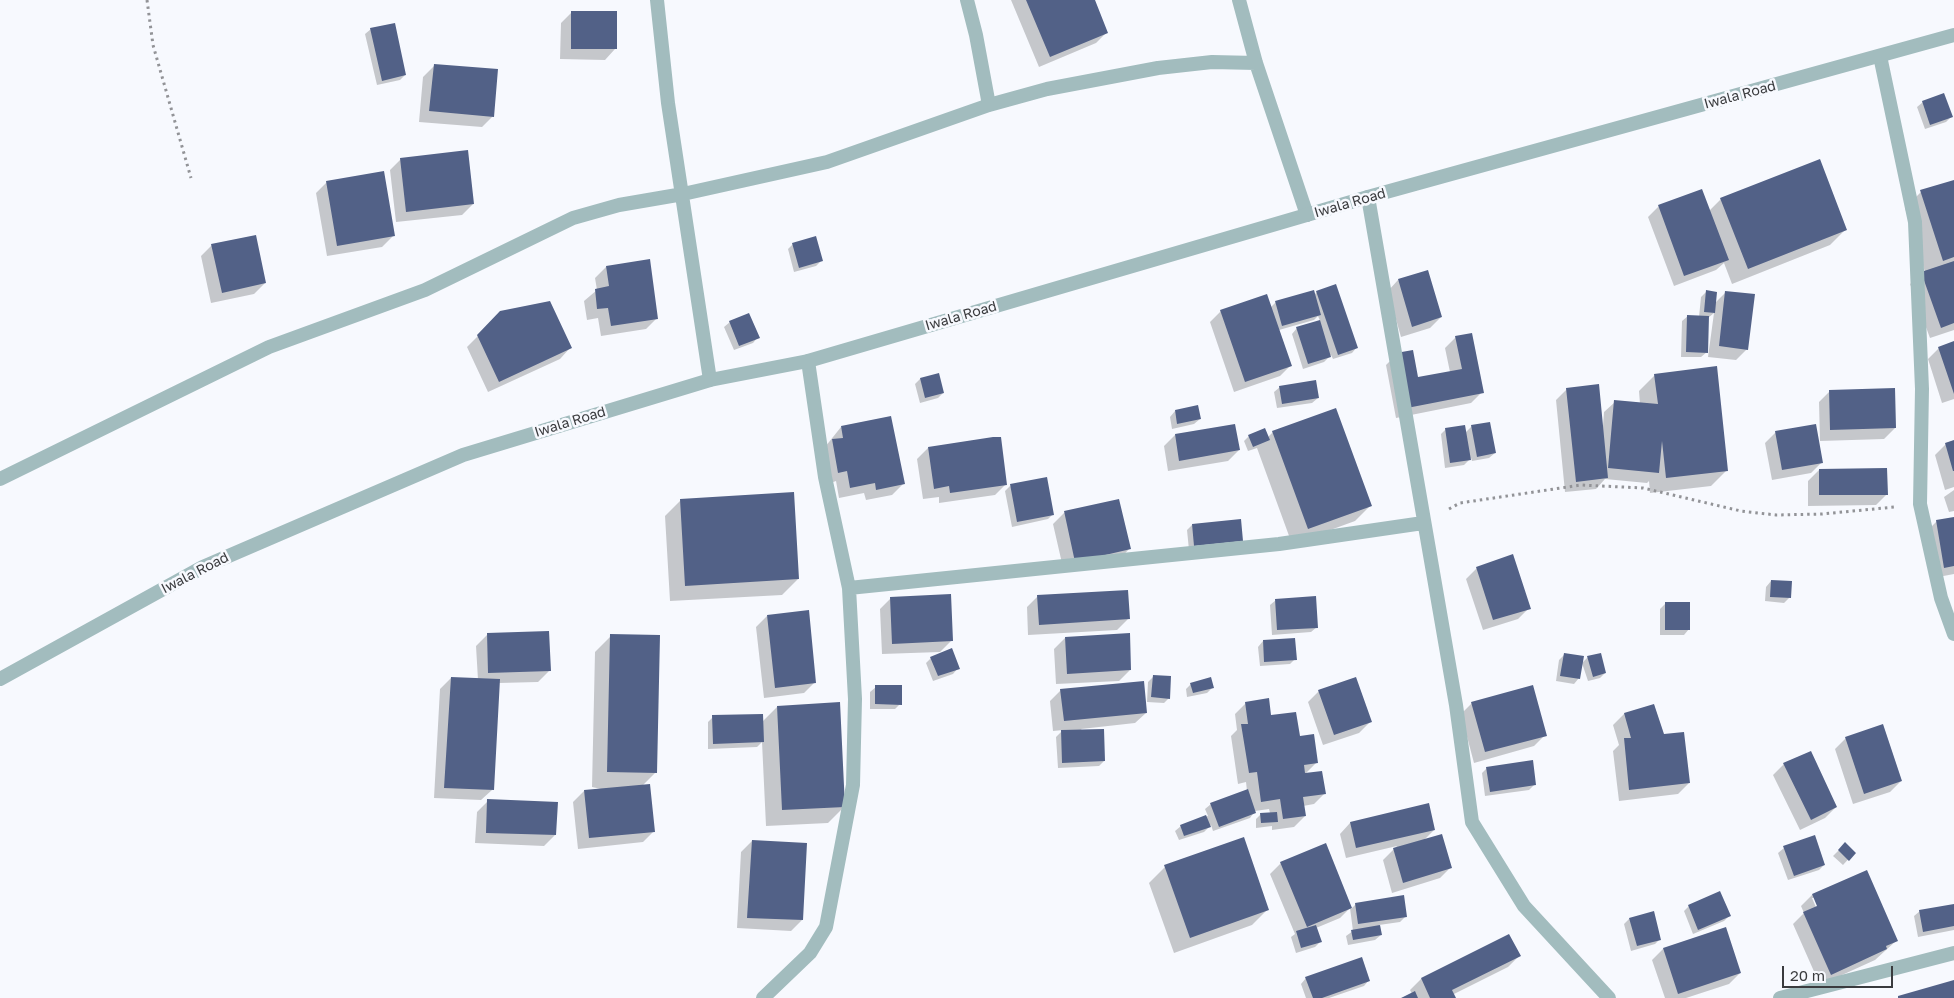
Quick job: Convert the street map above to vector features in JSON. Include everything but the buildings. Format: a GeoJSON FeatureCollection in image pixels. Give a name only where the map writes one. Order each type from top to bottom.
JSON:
{"type":"FeatureCollection","features":[{"type":"Feature","properties":{"kind":"street"},"geometry":{"type":"LineString","coordinates":[[657,0],[668,102],[710,380]]}},
{"type":"Feature","properties":{"kind":"street"},"geometry":{"type":"LineString","coordinates":[[967,0],[976,35],[989,105]]}},
{"type":"Feature","properties":{"kind":"street"},"geometry":{"type":"LineString","coordinates":[[1239,0],[1256,63],[1307,215]]}},
{"type":"Feature","properties":{"kind":"street","name":"Iwala Road"},"geometry":{"type":"LineString","coordinates":[[0,679],[203,567],[454,459],[710,380],[808,361],[1368,197],[1954,35]]}},
{"type":"Feature","properties":{"kind":"street"},"geometry":{"type":"LineString","coordinates":[[1880,56],[1915,222],[1922,389],[1920,504],[1941,598],[1954,634]]}},
{"type":"Feature","properties":{"kind":"street"},"geometry":{"type":"LineString","coordinates":[[0,479],[269,347],[426,290],[573,218],[618,204],[683,194],[826,162],[989,105],[1047,89],[1158,68],[1212,62],[1256,63]]}},
{"type":"Feature","properties":{"kind":"street"},"geometry":{"type":"LineString","coordinates":[[1368,197],[1456,705],[1472,822],[1524,906],[1610,998]]}},
{"type":"Feature","properties":{"kind":"street"},"geometry":{"type":"LineString","coordinates":[[763,998],[810,953],[826,927],[853,785],[855,699],[849,588],[825,477],[808,361]]}},
{"type":"Feature","properties":{"kind":"street"},"geometry":{"type":"LineString","coordinates":[[849,588],[1279,544],[1423,523]]}},
{"type":"Feature","properties":{"kind":"street"},"geometry":{"type":"LineString","coordinates":[[1780,998],[1954,953]]}},
{"type":"Feature","properties":{"kind":"path"},"geometry":{"type":"LineString","coordinates":[[147,0],[153,45],[191,178]]}},
{"type":"Feature","properties":{"kind":"path"},"geometry":{"type":"LineString","coordinates":[[1423,523],[1460,503],[1581,485],[1643,488],[1741,510],[1776,515],[1822,514],[1920,504]]}}]}
